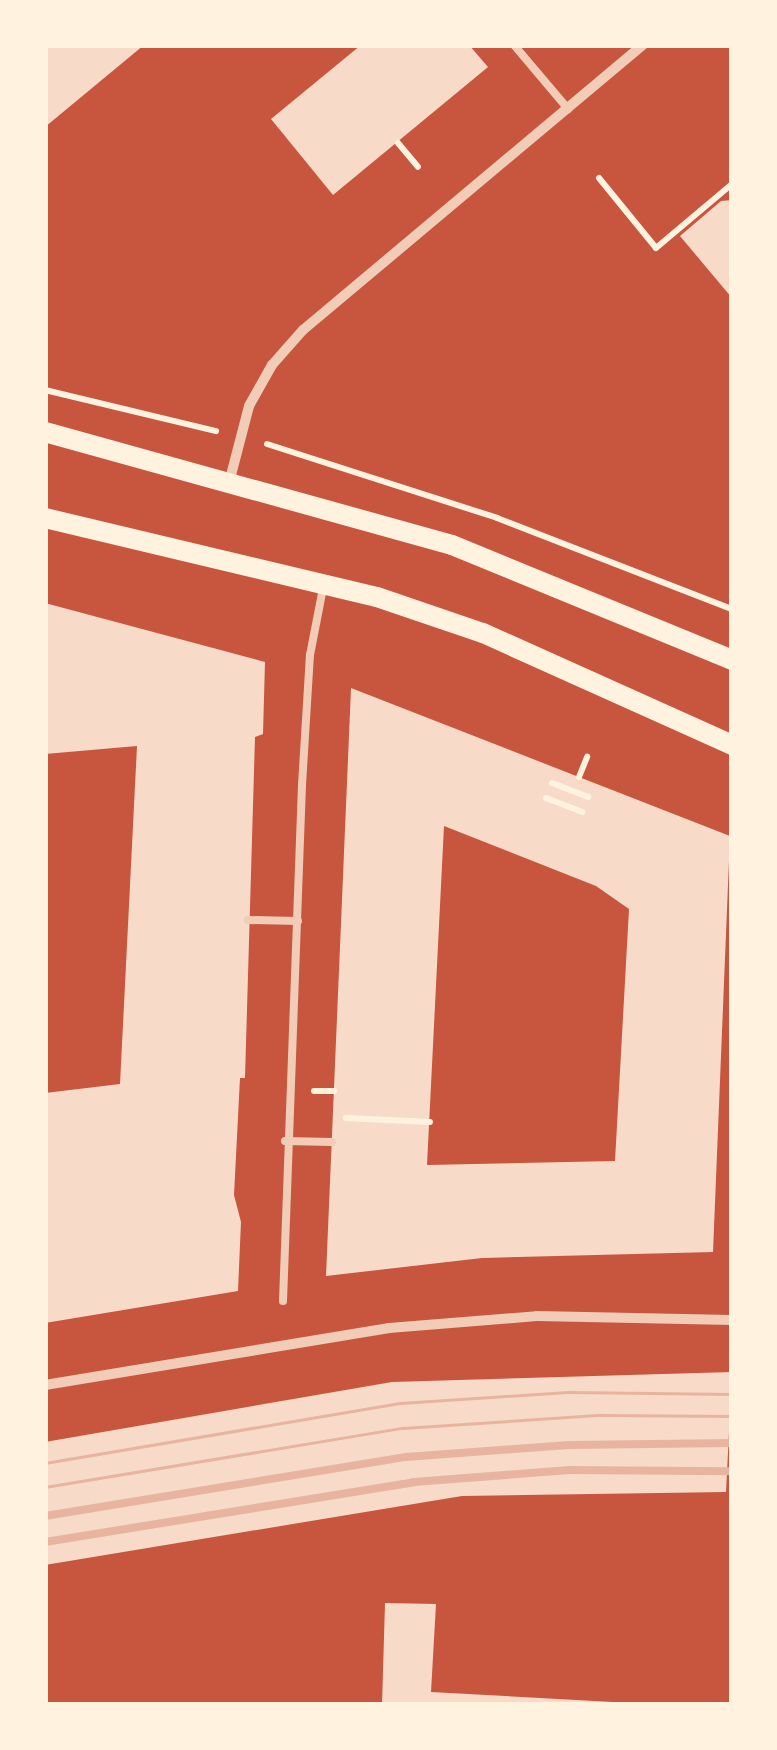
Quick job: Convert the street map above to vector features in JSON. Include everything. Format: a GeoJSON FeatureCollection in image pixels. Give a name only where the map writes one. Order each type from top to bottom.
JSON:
{"type":"FeatureCollection","features":[{"type":"Feature","properties":{"kind":"main road"},"geometry":{"type":"LineString","coordinates":[[45,432],[230,479],[452,544],[732,660]]}},
{"type":"Feature","properties":{"kind":"main road"},"geometry":{"type":"LineString","coordinates":[[45,518],[324,582],[483,633],[732,745]]}},
{"type":"Feature","properties":{"kind":"street"},"geometry":{"type":"LineString","coordinates":[[230,479],[241,437],[272,365],[303,330],[643,45]]}},
{"type":"Feature","properties":{"kind":"street"},"geometry":{"type":"LineString","coordinates":[[45,1385],[389,1328],[537,1316],[732,1320]]}},
{"type":"Feature","properties":{"kind":"lane"},"geometry":{"type":"LineString","coordinates":[[514,45],[568,109]]}},
{"type":"Feature","properties":{"kind":"lane"},"geometry":{"type":"LineString","coordinates":[[283,1301],[286,1141],[310,656],[324,582]]}},
{"type":"Feature","properties":{"kind":"lane"},"geometry":{"type":"LineString","coordinates":[[248,920],[298,920]]}},
{"type":"Feature","properties":{"kind":"lane"},"geometry":{"type":"LineString","coordinates":[[286,1141],[332,1142]]}},
{"type":"Feature","properties":{"kind":"path"},"geometry":{"type":"LineString","coordinates":[[398,143],[418,168]]}},
{"type":"Feature","properties":{"kind":"path"},"geometry":{"type":"LineString","coordinates":[[598,178],[656,248],[732,184]]}},
{"type":"Feature","properties":{"kind":"path"},"geometry":{"type":"LineString","coordinates":[[45,390],[241,437],[497,518],[732,610]]}},
{"type":"Feature","properties":{"kind":"path"},"geometry":{"type":"LineString","coordinates":[[579,777],[587,757]]}},
{"type":"Feature","properties":{"kind":"path"},"geometry":{"type":"LineString","coordinates":[[552,783],[588,797]]}},
{"type":"Feature","properties":{"kind":"path"},"geometry":{"type":"LineString","coordinates":[[546,798],[582,812]]}},
{"type":"Feature","properties":{"kind":"path"},"geometry":{"type":"LineString","coordinates":[[333,1117],[430,1122]]}},
{"type":"Feature","properties":{"kind":"building"},"geometry":{"type":"Polygon","coordinates":[[[45,45],[144,45],[45,127],[45,45]]]}},
{"type":"Feature","properties":{"kind":"building"},"geometry":{"type":"Polygon","coordinates":[[[361,45],[469,45],[488,67],[333,195],[271,119],[361,45]]]}},
{"type":"Feature","properties":{"kind":"building"},"geometry":{"type":"Polygon","coordinates":[[[732,200],[732,298],[680,236],[721,201],[732,200]]]}},
{"type":"Feature","properties":{"kind":"building"},"geometry":{"type":"Polygon","coordinates":[[[45,603],[265,662],[263,734],[255,737],[245,1078],[240,1078],[234,1195],[241,1222],[238,1291],[45,1323],[45,1093],[120,1084],[137,746],[45,754],[45,603]]]}},
{"type":"Feature","properties":{"kind":"building"},"geometry":{"type":"Polygon","coordinates":[[[351,688],[730,836],[713,1252],[482,1258],[326,1276],[351,688]],[[444,826],[427,1165],[615,1161],[629,909],[596,886],[444,826]]]}},
{"type":"Feature","properties":{"kind":"building"},"geometry":{"type":"Polygon","coordinates":[[[732,1372],[726,1492],[462,1496],[45,1565],[45,1442],[392,1382],[732,1372]]]}},
{"type":"Feature","properties":{"kind":"building"},"geometry":{"type":"Polygon","coordinates":[[[385,1603],[436,1604],[431,1692],[668,1705],[382,1705],[385,1603]]]}},
{"type":"Feature","properties":{"kind":"tram line"},"geometry":{"type":"LineString","coordinates":[[45,1463],[401,1403],[568,1392],[732,1394]]}},
{"type":"Feature","properties":{"kind":"tram line"},"geometry":{"type":"LineString","coordinates":[[45,1487],[403,1428],[601,1415],[732,1416]]}},
{"type":"Feature","properties":{"kind":"railway"},"geometry":{"type":"LineString","coordinates":[[45,1516],[406,1457],[569,1445],[732,1443]]}},
{"type":"Feature","properties":{"kind":"railway"},"geometry":{"type":"LineString","coordinates":[[45,1542],[414,1482],[570,1470],[732,1471]]}}]}
